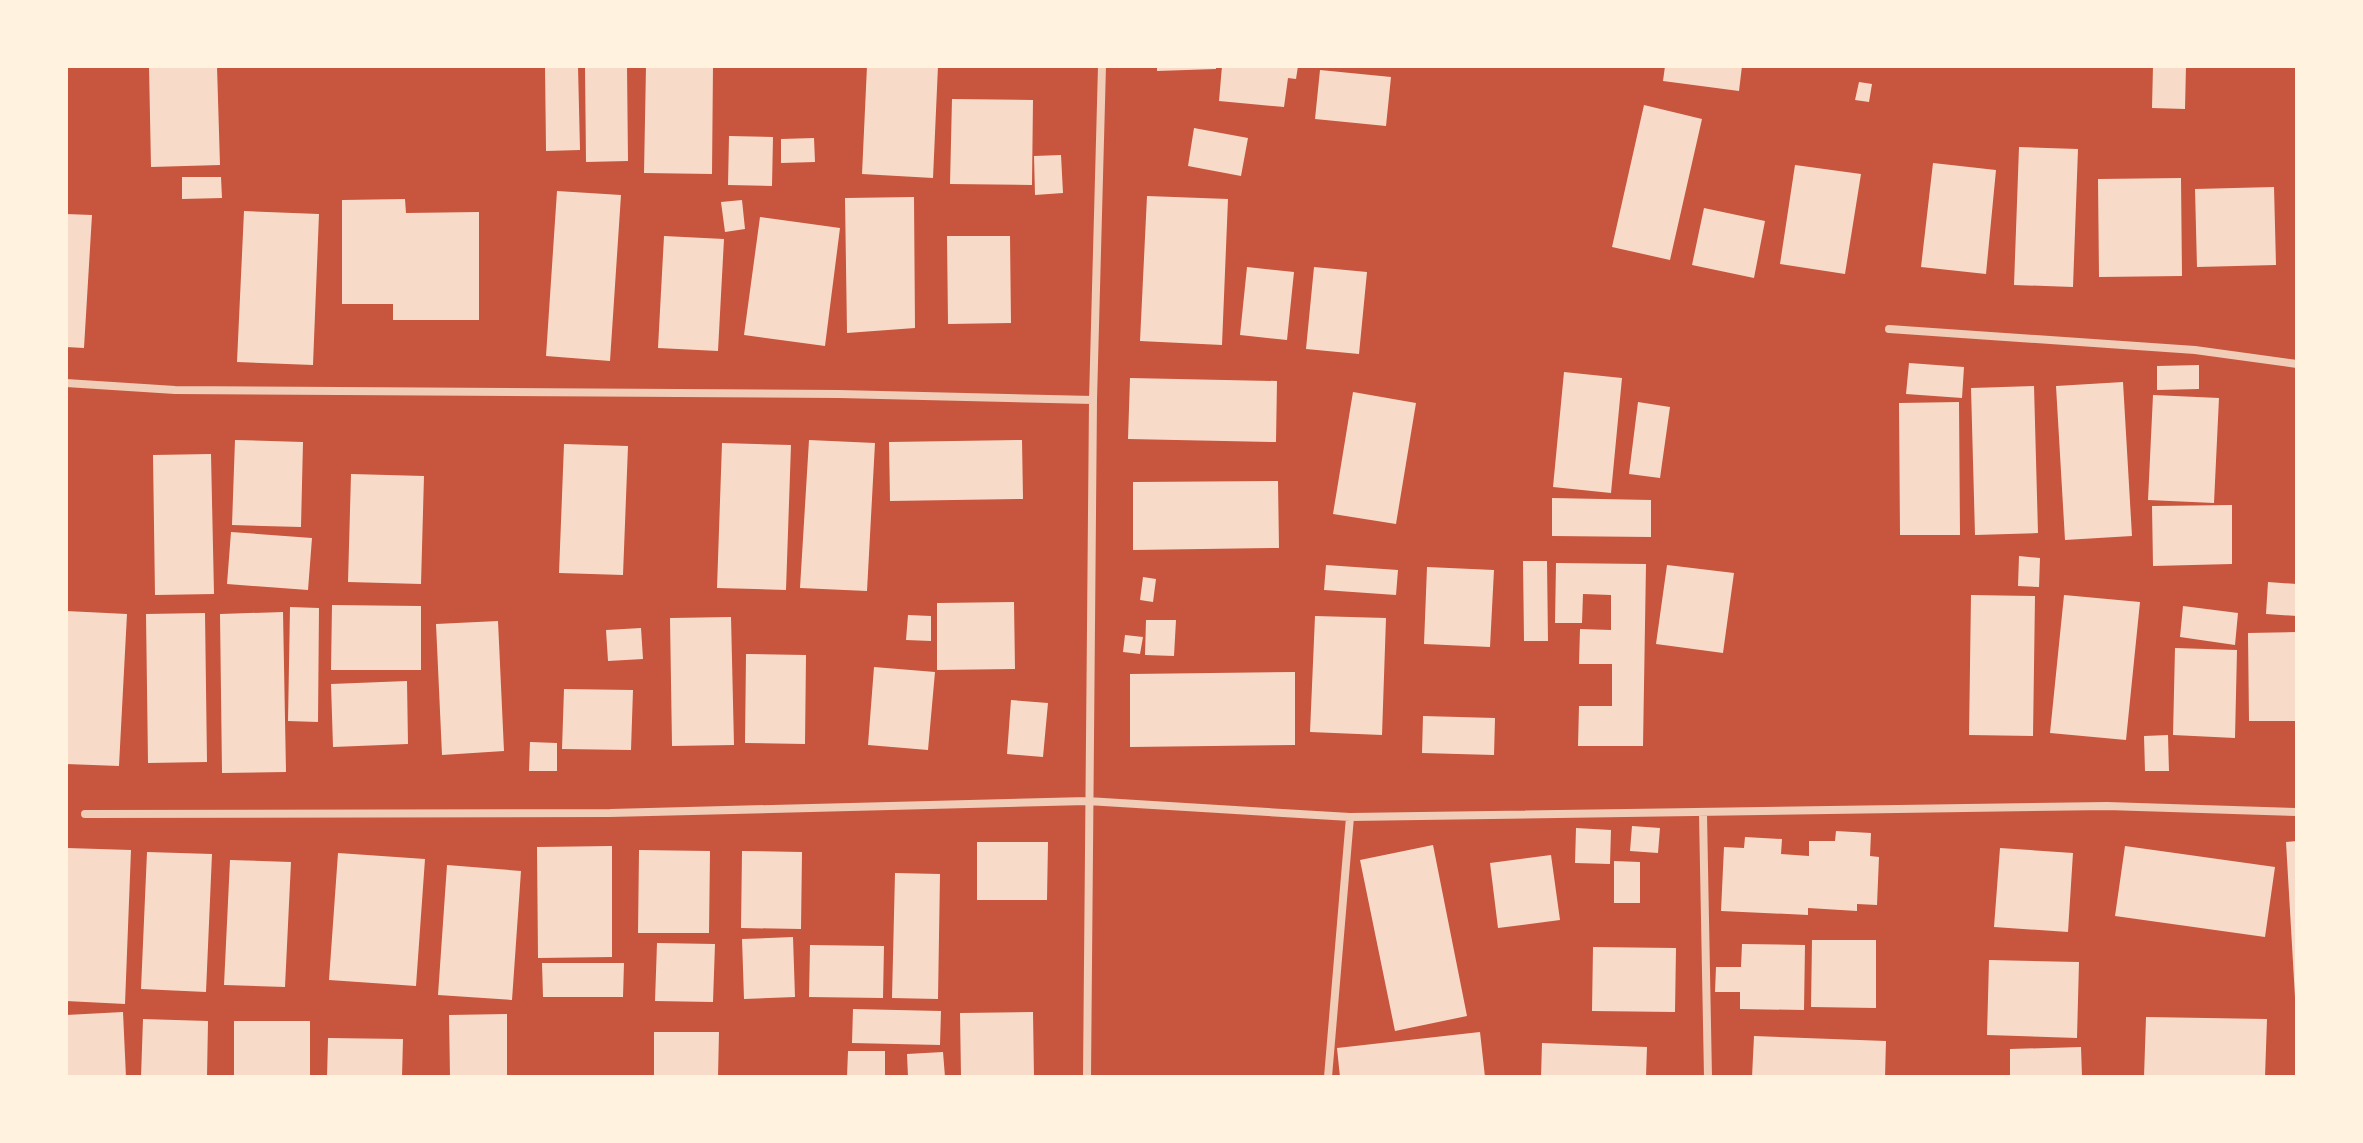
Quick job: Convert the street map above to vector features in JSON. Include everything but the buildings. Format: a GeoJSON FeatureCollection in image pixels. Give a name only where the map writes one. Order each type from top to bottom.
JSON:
{"type":"FeatureCollection","features":[{"type":"Feature","properties":{"kind":"street"},"geometry":{"type":"LineString","coordinates":[[1087,1077],[1087,801],[1102,66]]}},
{"type":"Feature","properties":{"kind":"street"},"geometry":{"type":"LineString","coordinates":[[1889,329],[2195,350],[2297,364]]}},
{"type":"Feature","properties":{"kind":"street"},"geometry":{"type":"LineString","coordinates":[[66,383],[175,390],[839,394],[1093,400]]}},
{"type":"Feature","properties":{"kind":"street"},"geometry":{"type":"LineString","coordinates":[[85,814],[610,813],[1087,801],[1350,817],[2107,806],[2297,812]]}},
{"type":"Feature","properties":{"kind":"street"},"geometry":{"type":"LineString","coordinates":[[1703,814],[1708,1077]]}},
{"type":"Feature","properties":{"kind":"street"},"geometry":{"type":"LineString","coordinates":[[1328,1077],[1350,817]]}}]}
